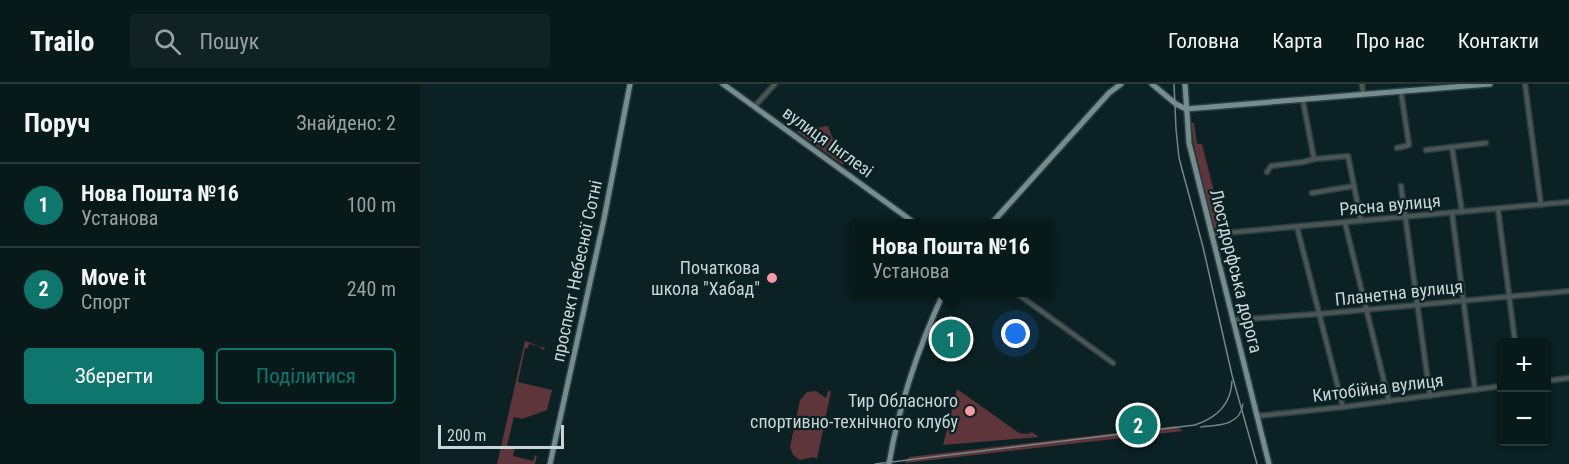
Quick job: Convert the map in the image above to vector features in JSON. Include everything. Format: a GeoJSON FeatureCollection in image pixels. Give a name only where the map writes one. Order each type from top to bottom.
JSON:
{"type":"FeatureCollection","features":[{"type":"Feature","properties":{"kind":"main road","name":"проспект Небесної Сотні"},"geometry":{"type":"LineString","coordinates":[[550,464],[604,219],[630,84]]}},
{"type":"Feature","properties":{"kind":"main road","name":"вулиця Інглезі"},"geometry":{"type":"LineString","coordinates":[[723,84],[909,219]]}},
{"type":"Feature","properties":{"kind":"main road"},"geometry":{"type":"LineString","coordinates":[[995,219],[1099,103],[1120,85],[1128,84]]}},
{"type":"Feature","properties":{"kind":"main road"},"geometry":{"type":"LineString","coordinates":[[1147,84],[1153,85],[1186,110],[1490,84]]}},
{"type":"Feature","properties":{"kind":"main road","name":"Люстдорфська дорога"},"geometry":{"type":"LineString","coordinates":[[1185,84],[1189,143],[1269,464]]}},
{"type":"Feature","properties":{"kind":"main road"},"geometry":{"type":"LineString","coordinates":[[889,464],[907,385],[941,297]]}},
{"type":"Feature","properties":{"kind":"street"},"geometry":{"type":"LineString","coordinates":[[754,107],[775,84]]}},
{"type":"Feature","properties":{"kind":"street"},"geometry":{"type":"LineString","coordinates":[[1362,84],[1362,95]]}},
{"type":"Feature","properties":{"kind":"street"},"geometry":{"type":"LineString","coordinates":[[1525,84],[1541,205]]}},
{"type":"Feature","properties":{"kind":"street"},"geometry":{"type":"LineString","coordinates":[[1397,148],[1409,145],[1401,92]]}},
{"type":"Feature","properties":{"kind":"street"},"geometry":{"type":"LineString","coordinates":[[1303,101],[1314,159]]}},
{"type":"Feature","properties":{"kind":"street"},"geometry":{"type":"LineString","coordinates":[[1426,150],[1486,143]]}},
{"type":"Feature","properties":{"kind":"street"},"geometry":{"type":"LineString","coordinates":[[1452,147],[1462,212]]}},
{"type":"Feature","properties":{"kind":"street"},"geometry":{"type":"LineString","coordinates":[[1267,172],[1271,166],[1348,156],[1361,221]]}},
{"type":"Feature","properties":{"kind":"street"},"geometry":{"type":"LineString","coordinates":[[1312,193],[1354,186]]}},
{"type":"Feature","properties":{"kind":"street"},"geometry":{"type":"LineString","coordinates":[[1401,186],[1430,396]]}},
{"type":"Feature","properties":{"kind":"street","name":"Рясна вулиця"},"geometry":{"type":"LineString","coordinates":[[1213,234],[1569,202]]}},
{"type":"Feature","properties":{"kind":"street"},"geometry":{"type":"LineString","coordinates":[[1498,209],[1515,338]]}},
{"type":"Feature","properties":{"kind":"street"},"geometry":{"type":"LineString","coordinates":[[1452,213],[1475,390]]}},
{"type":"Feature","properties":{"kind":"street"},"geometry":{"type":"LineString","coordinates":[[1345,223],[1389,401]]}},
{"type":"Feature","properties":{"kind":"street"},"geometry":{"type":"LineString","coordinates":[[1297,227],[1343,407]]}},
{"type":"Feature","properties":{"kind":"street","name":"Планетна вулиця"},"geometry":{"type":"LineString","coordinates":[[1232,320],[1569,291]]}},
{"type":"Feature","properties":{"kind":"street"},"geometry":{"type":"LineString","coordinates":[[1022,297],[1113,363]]}},
{"type":"Feature","properties":{"kind":"street"},"geometry":{"type":"LineString","coordinates":[[1551,380],[1569,378]]}},
{"type":"Feature","properties":{"kind":"street","name":"Китобійна вулиця"},"geometry":{"type":"LineString","coordinates":[[1257,416],[1497,387]]}},
{"type":"Feature","properties":{"kind":"shaded area"},"geometry":{"type":"Polygon","coordinates":[[[1191,123],[1194,123],[1197,144],[1202,144],[1223,228],[1214,231],[1194,145],[1191,123]]]}},
{"type":"Feature","properties":{"kind":"shaded area"},"geometry":{"type":"Polygon","coordinates":[[[828,126],[832,137],[852,154],[843,165],[796,131],[828,126]]]}},
{"type":"Feature","properties":{"kind":"shaded area"},"geometry":{"type":"Polygon","coordinates":[[[525,341],[545,348],[543,350],[539,346],[529,344],[528,348],[525,348],[518,382],[552,390],[547,410],[522,419],[514,417],[507,445],[515,447],[513,456],[533,461],[535,455],[537,456],[535,464],[497,464],[525,341]]]}},
{"type":"Feature","properties":{"kind":"shaded area","name":"Тир Обласного спортивно-технічного клубу"},"geometry":{"type":"Polygon","coordinates":[[[957,389],[1019,433],[1032,432],[1039,437],[943,445],[957,389]]]}},
{"type":"Feature","properties":{"kind":"shaded area"},"geometry":{"type":"Polygon","coordinates":[[[816,391],[826,398],[828,391],[831,391],[817,459],[814,457],[800,460],[793,455],[790,447],[800,400],[807,392],[816,391]]]}},
{"type":"Feature","properties":{"kind":"shaded area"},"geometry":{"type":"Polygon","coordinates":[[[1176,426],[1183,431],[905,463],[909,457],[1176,426]]]}},
{"type":"Feature","properties":{"kind":"tram line"},"geometry":{"type":"LineString","coordinates":[[1174,84],[1179,158],[1203,247],[1232,375],[1257,464]]}},
{"type":"Feature","properties":{"kind":"tram line"},"geometry":{"type":"LineString","coordinates":[[875,464],[1195,425],[1210,419],[1221,409],[1229,397],[1232,381]]}},
{"type":"Feature","properties":{"kind":"tram line"},"geometry":{"type":"LineString","coordinates":[[1201,427],[1221,425],[1233,420],[1238,417],[1243,404]]}},
{"type":"Feature","properties":{"kind":"place","name":"Початкова школа \"Хабад\""},"geometry":{"type":"Point","coordinates":[772,278]}},
{"type":"Feature","properties":{"kind":"place","name":"Нова Пошта №16"},"geometry":{"type":"Point","coordinates":[951,339]}},
{"type":"Feature","properties":{"kind":"place","name":"Тир Обласного спортивно-технічного клубу"},"geometry":{"type":"Point","coordinates":[970,411]}},
{"type":"Feature","properties":{"kind":"place","name":"Move it"},"geometry":{"type":"Point","coordinates":[1138,425]}}]}
